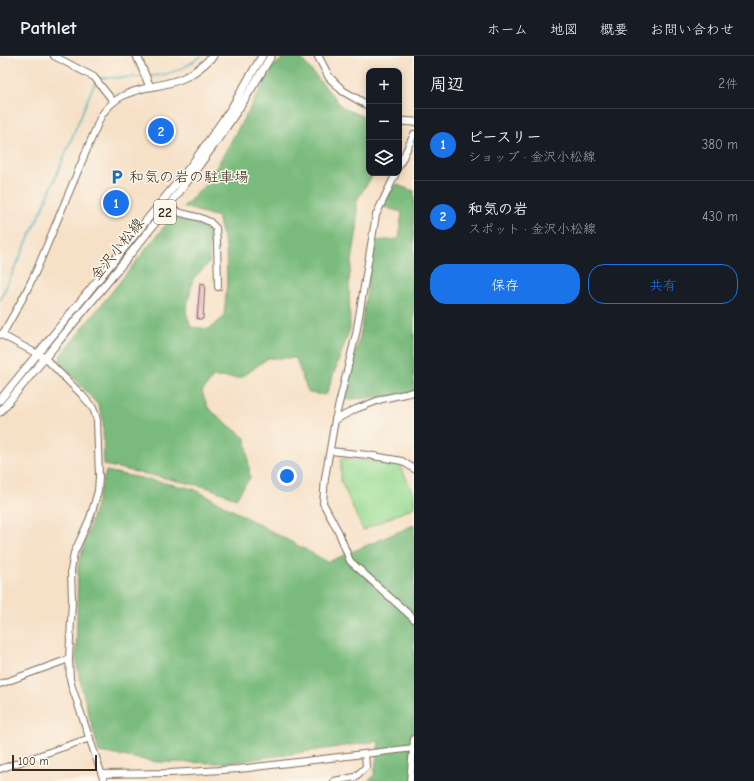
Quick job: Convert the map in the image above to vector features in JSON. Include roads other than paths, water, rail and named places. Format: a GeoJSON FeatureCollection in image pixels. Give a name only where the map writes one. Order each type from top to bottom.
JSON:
{"type":"FeatureCollection","features":[{"type":"Feature","properties":{"kind":"main road"},"geometry":{"type":"LineString","coordinates":[[137,56],[149,84],[165,84],[186,78],[204,66],[214,56]]}},
{"type":"Feature","properties":{"kind":"main road","name":"金沢小松線"},"geometry":{"type":"LineString","coordinates":[[0,400],[190,167],[231,109],[262,56]]}},
{"type":"Feature","properties":{"kind":"main road","name":"金沢小松線"},"geometry":{"type":"LineString","coordinates":[[0,412],[168,207],[237,112],[271,56]]}},
{"type":"Feature","properties":{"kind":"main road"},"geometry":{"type":"LineString","coordinates":[[318,56],[330,77],[343,91],[366,104]]}},
{"type":"Feature","properties":{"kind":"main road"},"geometry":{"type":"LineString","coordinates":[[402,121],[414,122]]}},
{"type":"Feature","properties":{"kind":"street"},"geometry":{"type":"LineString","coordinates":[[54,56],[94,77],[113,101]]}},
{"type":"Feature","properties":{"kind":"street"},"geometry":{"type":"LineString","coordinates":[[104,781],[72,687],[69,659],[72,621],[72,559],[94,507],[98,484],[97,420],[93,408],[45,358],[1,334],[24,296],[37,269],[97,124],[113,101],[149,84]]}},
{"type":"Feature","properties":{"kind":"street"},"geometry":{"type":"LineString","coordinates":[[402,160],[414,134]]}},
{"type":"Feature","properties":{"kind":"street"},"geometry":{"type":"LineString","coordinates":[[395,176],[376,216],[356,334],[334,420],[325,478],[323,503],[339,533],[350,561],[414,619]]}},
{"type":"Feature","properties":{"kind":"street"},"geometry":{"type":"LineString","coordinates":[[168,207],[181,213],[201,218],[210,222],[216,228],[218,287]]}},
{"type":"Feature","properties":{"kind":"street"},"geometry":{"type":"LineString","coordinates":[[334,420],[356,409],[382,399],[414,392]]}},
{"type":"Feature","properties":{"kind":"street"},"geometry":{"type":"LineString","coordinates":[[330,451],[368,455],[402,461],[414,469]]}},
{"type":"Feature","properties":{"kind":"street"},"geometry":{"type":"LineString","coordinates":[[0,684],[69,659]]}},
{"type":"Feature","properties":{"kind":"street"},"geometry":{"type":"LineString","coordinates":[[0,769],[90,738]]}},
{"type":"Feature","properties":{"kind":"street"},"geometry":{"type":"LineString","coordinates":[[410,781],[414,740]]}},
{"type":"Feature","properties":{"kind":"street"},"geometry":{"type":"LineString","coordinates":[[102,774],[157,774],[239,770],[413,748]]}},
{"type":"Feature","properties":{"kind":"street"},"geometry":{"type":"LineString","coordinates":[[334,781],[355,777],[366,767],[365,754]]}},
{"type":"Feature","properties":{"kind":"street"},"geometry":{"type":"LineString","coordinates":[[157,774],[159,781]]}},
{"type":"Feature","properties":{"kind":"waterway"},"geometry":{"type":"LineString","coordinates":[[148,76],[170,73],[189,64],[201,56]]}},
{"type":"Feature","properties":{"kind":"waterway"},"geometry":{"type":"LineString","coordinates":[[99,80],[101,78],[143,77]]}},
{"type":"Feature","properties":{"kind":"waterway"},"geometry":{"type":"LineString","coordinates":[[0,300],[45,203],[96,82]]}},
{"type":"Feature","properties":{"kind":"place","name":"和気の岩"},"geometry":{"type":"Point","coordinates":[161,131]}},
{"type":"Feature","properties":{"kind":"place","name":"和気の岩の駐車場"},"geometry":{"type":"Point","coordinates":[117,177]}},
{"type":"Feature","properties":{"kind":"place","name":"ピースリー"},"geometry":{"type":"Point","coordinates":[116,203]}}]}
